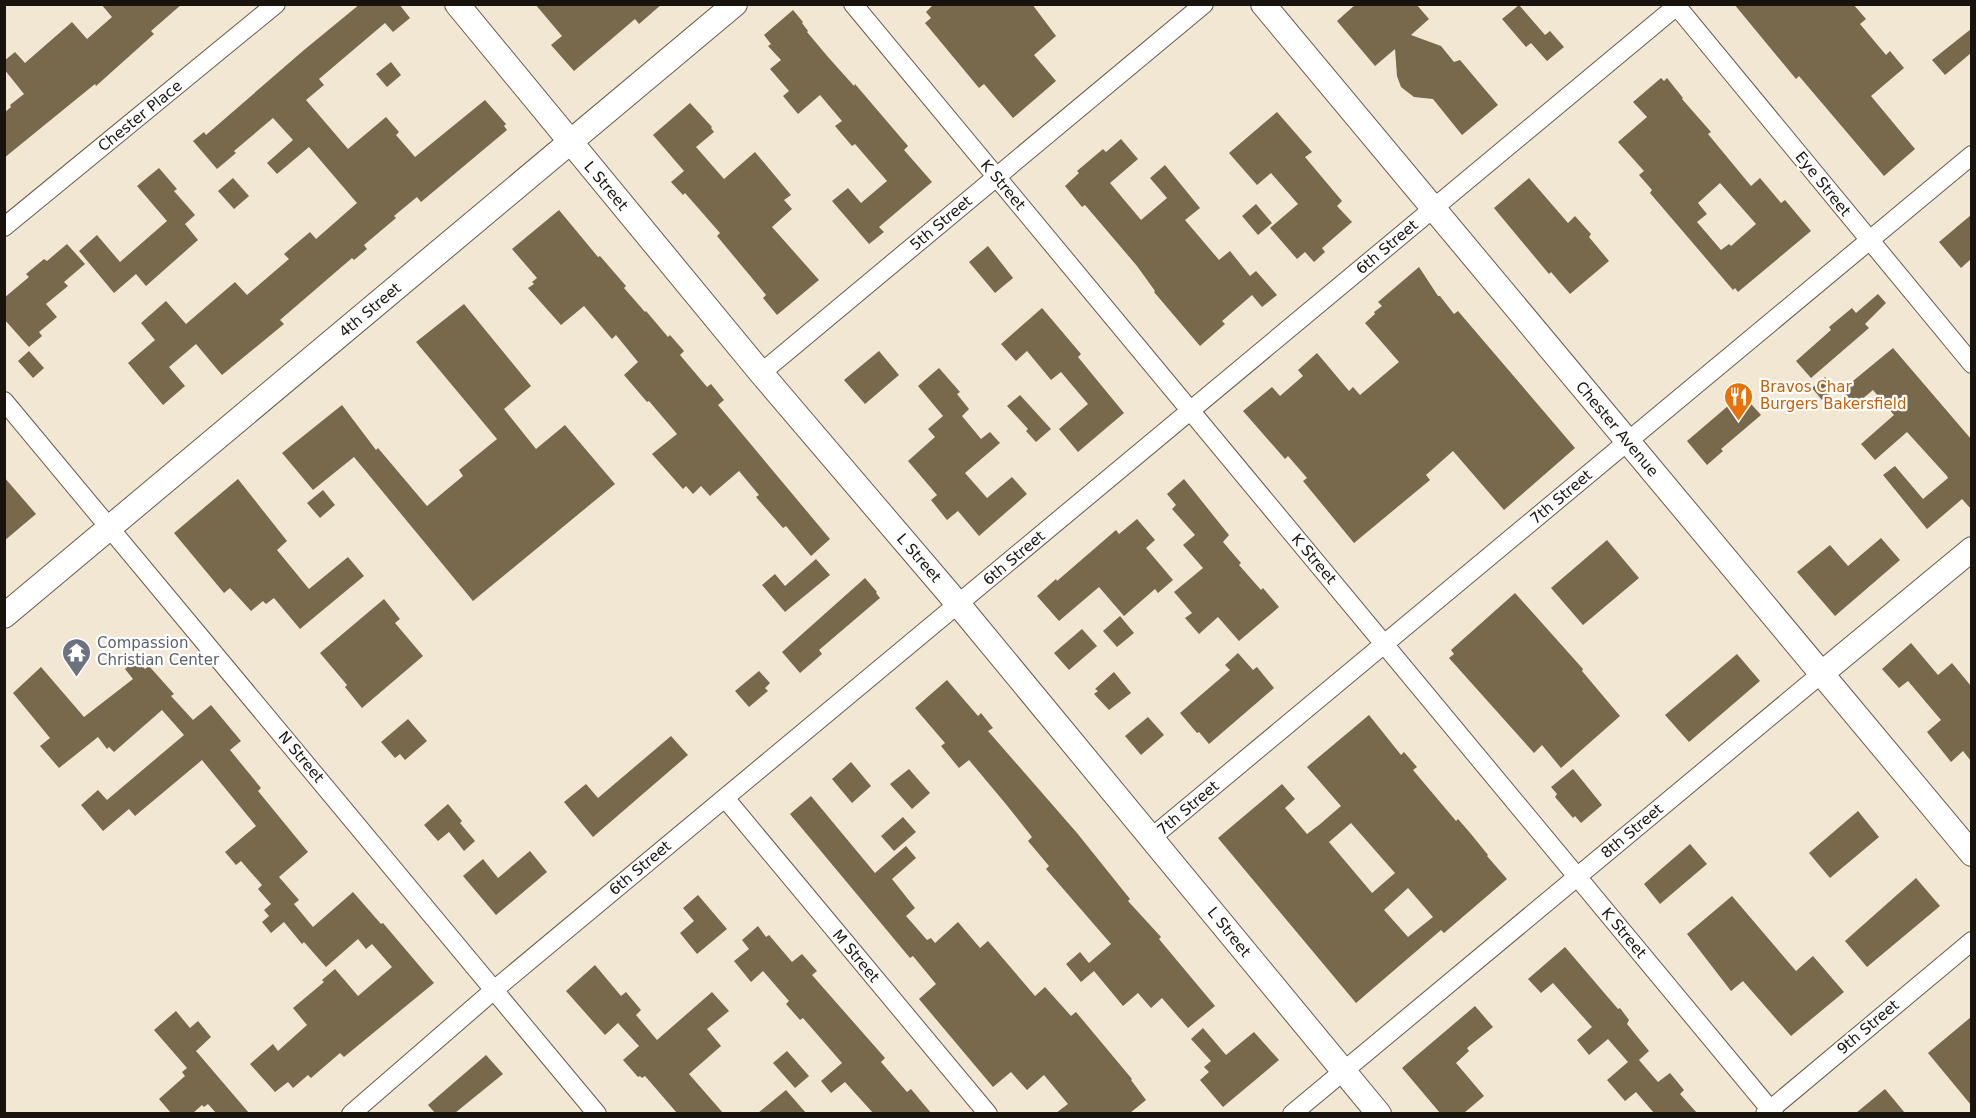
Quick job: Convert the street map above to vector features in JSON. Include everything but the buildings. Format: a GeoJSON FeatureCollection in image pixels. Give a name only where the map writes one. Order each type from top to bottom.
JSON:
{"type":"FeatureCollection","features":[{"type":"Feature","properties":{"kind":"street","name":"Chester Place"},"geometry":{"type":"LineString","coordinates":[[4,227],[276,4]]}},
{"type":"Feature","properties":{"kind":"street","name":"L Street"},"geometry":{"type":"LineString","coordinates":[[457,4],[761,373],[958,604],[1379,1113]]}},
{"type":"Feature","properties":{"kind":"street","name":"4th Street"},"geometry":{"type":"LineString","coordinates":[[4,616],[735,4]]}},
{"type":"Feature","properties":{"kind":"street","name":"K Street"},"geometry":{"type":"LineString","coordinates":[[853,4],[1770,1112]]}},
{"type":"Feature","properties":{"kind":"street","name":"5th Street"},"geometry":{"type":"LineString","coordinates":[[761,373],[1204,4]]}},
{"type":"Feature","properties":{"kind":"street","name":"Chester Avenue"},"geometry":{"type":"LineString","coordinates":[[1263,4],[1971,855]]}},
{"type":"Feature","properties":{"kind":"street","name":"6th Street"},"geometry":{"type":"LineString","coordinates":[[351,1113],[494,990],[1677,5]]}},
{"type":"Feature","properties":{"kind":"street","name":"Eye Street"},"geometry":{"type":"LineString","coordinates":[[1677,5],[1971,364]]}},
{"type":"Feature","properties":{"kind":"street","name":"7th Street"},"geometry":{"type":"LineString","coordinates":[[1151,838],[1971,155]]}},
{"type":"Feature","properties":{"kind":"street","name":"N Street"},"geometry":{"type":"LineString","coordinates":[[4,401],[597,1113]]}},
{"type":"Feature","properties":{"kind":"street","name":"8th Street"},"geometry":{"type":"LineString","coordinates":[[1292,1113],[1971,549]]}},
{"type":"Feature","properties":{"kind":"street","name":"M Street"},"geometry":{"type":"LineString","coordinates":[[725,798],[988,1113]]}},
{"type":"Feature","properties":{"kind":"street","name":"9th Street"},"geometry":{"type":"LineString","coordinates":[[1770,1112],[1971,941]]}},
{"type":"Feature","properties":{"kind":"place","name":"Bravos Char Burgers Bakersfield"},"geometry":{"type":"Point","coordinates":[1739,422]}},
{"type":"Feature","properties":{"kind":"place","name":"Compassion Christian Center"},"geometry":{"type":"Point","coordinates":[76,678]}}]}
